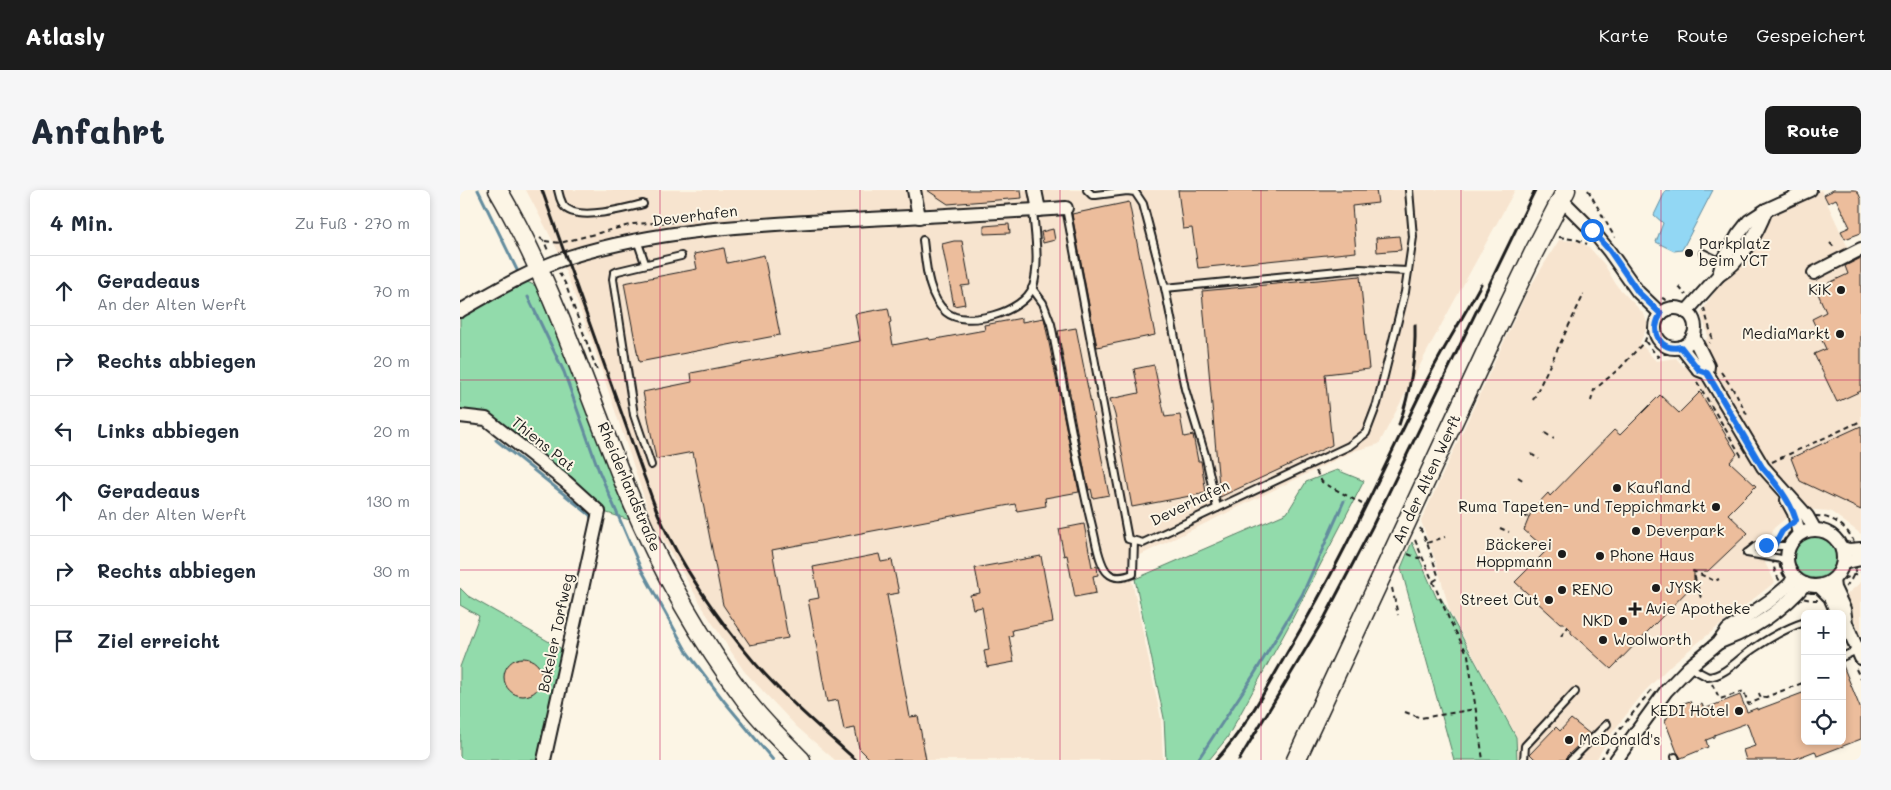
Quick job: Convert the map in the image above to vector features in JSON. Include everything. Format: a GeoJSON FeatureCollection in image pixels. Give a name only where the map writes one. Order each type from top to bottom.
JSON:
{"type":"FeatureCollection","features":[{"type":"Feature","properties":{"kind":"main road","name":"Rheiderlandstraße"},"geometry":{"type":"LineString","coordinates":[[498,190],[546,267],[626,486],[687,612],[745,700],[801,760]]}},
{"type":"Feature","properties":{"kind":"main road","name":"An der Alten Werft"},"geometry":{"type":"LineString","coordinates":[[1296,760],[1482,361],[1534,252],[1564,195]]}},
{"type":"Feature","properties":{"kind":"street"},"geometry":{"type":"LineString","coordinates":[[914,190],[919,217]]}},
{"type":"Feature","properties":{"kind":"street"},"geometry":{"type":"LineString","coordinates":[[1035,190],[1036,210]]}},
{"type":"Feature","properties":{"kind":"street"},"geometry":{"type":"LineString","coordinates":[[1686,312],[1724,269],[1738,235],[1748,221],[1766,210],[1810,190]]}},
{"type":"Feature","properties":{"kind":"street","name":"An der Alten Werft"},"geometry":{"type":"LineString","coordinates":[[1564,195],[1610,251],[1638,292],[1661,314]]}},
{"type":"Feature","properties":{"kind":"street","name":"Deverhafen"},"geometry":{"type":"LineString","coordinates":[[460,311],[512,281],[546,267],[595,250],[667,234],[775,224],[1066,208]]}},
{"type":"Feature","properties":{"kind":"street"},"geometry":{"type":"LineString","coordinates":[[1814,273],[1861,249]]}},
{"type":"Feature","properties":{"kind":"street"},"geometry":{"type":"LineString","coordinates":[[1670,309],[1686,312],[1694,324],[1693,336],[1690,341],[1676,348],[1666,346],[1658,340],[1655,324],[1661,314],[1670,309]]}},
{"type":"Feature","properties":{"kind":"street"},"geometry":{"type":"LineString","coordinates":[[1693,336],[1708,366],[1768,462],[1773,479],[1788,503],[1809,522],[1831,535],[1852,555],[1841,569],[1832,588]]}},
{"type":"Feature","properties":{"kind":"street"},"geometry":{"type":"LineString","coordinates":[[1681,347],[1699,370],[1712,370]]}},
{"type":"Feature","properties":{"kind":"street","name":"Thiens Pat"},"geometry":{"type":"LineString","coordinates":[[460,416],[486,419],[566,482],[599,512]]}},
{"type":"Feature","properties":{"kind":"street","name":"Bokeler Torfweg"},"geometry":{"type":"LineString","coordinates":[[544,760],[599,512]]}},
{"type":"Feature","properties":{"kind":"street"},"geometry":{"type":"LineString","coordinates":[[1795,587],[1788,566],[1779,558],[1782,546],[1809,522]]}},
{"type":"Feature","properties":{"kind":"street"},"geometry":{"type":"LineString","coordinates":[[1616,760],[1666,692],[1689,667],[1718,643],[1728,630],[1795,587],[1832,588]]}},
{"type":"Feature","properties":{"kind":"street"},"geometry":{"type":"LineString","coordinates":[[1832,588],[1844,610]]}},
{"type":"Feature","properties":{"kind":"street"},"geometry":{"type":"LineString","coordinates":[[1846,627],[1859,654]]}},
{"type":"Feature","properties":{"kind":"lane"},"geometry":{"type":"LineString","coordinates":[[558,190],[564,206],[574,212],[587,215],[643,204]]}},
{"type":"Feature","properties":{"kind":"lane"},"geometry":{"type":"LineString","coordinates":[[1087,190],[1092,195],[1127,191],[1135,192],[1143,204],[1165,288],[1186,389],[1206,458],[1217,508]]}},
{"type":"Feature","properties":{"kind":"lane","name":"Deverhafen"},"geometry":{"type":"LineString","coordinates":[[1066,208],[1128,539],[1142,543],[1350,446],[1366,433],[1377,404],[1405,292],[1413,237],[1409,190]]}},
{"type":"Feature","properties":{"kind":"lane"},"geometry":{"type":"LineString","coordinates":[[922,240],[932,291],[946,312],[958,319],[970,320],[1012,309],[1024,302],[1032,288],[1036,269],[1036,210]]}},
{"type":"Feature","properties":{"kind":"lane"},"geometry":{"type":"LineString","coordinates":[[637,240],[645,263]]}},
{"type":"Feature","properties":{"kind":"lane"},"geometry":{"type":"LineString","coordinates":[[1704,253],[1724,269]]}},
{"type":"Feature","properties":{"kind":"lane"},"geometry":{"type":"LineString","coordinates":[[651,465],[634,415],[613,278],[614,273],[618,270],[681,256]]}},
{"type":"Feature","properties":{"kind":"lane"},"geometry":{"type":"LineString","coordinates":[[1165,288],[1358,269],[1408,271]]}},
{"type":"Feature","properties":{"kind":"lane"},"geometry":{"type":"LineString","coordinates":[[1032,288],[1043,303],[1051,324],[1086,499],[1101,560],[1107,573],[1123,578],[1132,574],[1134,541]]}},
{"type":"Feature","properties":{"kind":"lane"},"geometry":{"type":"LineString","coordinates":[[1779,558],[1747,553],[1756,546],[1782,546]]}},
{"type":"Feature","properties":{"kind":"lane"},"geometry":{"type":"LineString","coordinates":[[1689,667],[1708,677],[1719,674],[1768,640],[1801,623]]}},
{"type":"Feature","properties":{"kind":"lane"},"geometry":{"type":"LineString","coordinates":[[1846,656],[1859,654]]}},
{"type":"Feature","properties":{"kind":"lane"},"geometry":{"type":"LineString","coordinates":[[1524,760],[1525,746],[1575,692]]}},
{"type":"Feature","properties":{"kind":"lane"},"geometry":{"type":"LineString","coordinates":[[1570,760],[1607,724]]}},
{"type":"Feature","properties":{"kind":"path"},"geometry":{"type":"LineString","coordinates":[[1588,190],[1616,240]]}},
{"type":"Feature","properties":{"kind":"path"},"geometry":{"type":"LineString","coordinates":[[536,237],[544,241],[546,267],[564,283],[592,353],[600,381]]}},
{"type":"Feature","properties":{"kind":"path"},"geometry":{"type":"LineString","coordinates":[[1662,298],[1669,302],[1684,299],[1688,296],[1679,287]]}},
{"type":"Feature","properties":{"kind":"path"},"geometry":{"type":"LineString","coordinates":[[1534,400],[1584,294]]}},
{"type":"Feature","properties":{"kind":"path"},"geometry":{"type":"LineString","coordinates":[[1696,302],[1706,309],[1710,326],[1712,337],[1706,347]]}},
{"type":"Feature","properties":{"kind":"path"},"geometry":{"type":"LineString","coordinates":[[1591,401],[1594,390],[1621,367],[1645,341],[1650,325],[1648,315]]}},
{"type":"Feature","properties":{"kind":"path"},"geometry":{"type":"LineString","coordinates":[[1645,341],[1658,357]]}},
{"type":"Feature","properties":{"kind":"path"},"geometry":{"type":"LineString","coordinates":[[1712,370],[1733,390],[1750,422]]}},
{"type":"Feature","properties":{"kind":"path"},"geometry":{"type":"LineString","coordinates":[[1768,462],[1861,420]]}},
{"type":"Feature","properties":{"kind":"path"},"geometry":{"type":"LineString","coordinates":[[1544,433],[1554,439]]}},
{"type":"Feature","properties":{"kind":"path"},"geometry":{"type":"LineString","coordinates":[[1531,454],[1539,460]]}},
{"type":"Feature","properties":{"kind":"path"},"geometry":{"type":"LineString","coordinates":[[1768,462],[1778,466]]}},
{"type":"Feature","properties":{"kind":"path"},"geometry":{"type":"LineString","coordinates":[[1312,463],[1322,482],[1362,504]]}},
{"type":"Feature","properties":{"kind":"path"},"geometry":{"type":"LineString","coordinates":[[1518,477],[1524,481]]}},
{"type":"Feature","properties":{"kind":"path"},"geometry":{"type":"LineString","coordinates":[[1509,504],[1528,519]]}},
{"type":"Feature","properties":{"kind":"path"},"geometry":{"type":"LineString","coordinates":[[1830,518],[1848,532],[1852,555],[1852,576],[1848,584],[1812,594],[1795,587],[1781,570],[1779,558],[1782,546],[1782,531],[1809,522],[1830,518]]}},
{"type":"Feature","properties":{"kind":"path"},"geometry":{"type":"LineString","coordinates":[[1852,555],[1840,534],[1831,527],[1809,522],[1787,535],[1782,546],[1776,574],[1812,600],[1861,572]]}},
{"type":"Feature","properties":{"kind":"path"},"geometry":{"type":"LineString","coordinates":[[1500,528],[1510,532]]}},
{"type":"Feature","properties":{"kind":"path"},"geometry":{"type":"LineString","coordinates":[[1427,543],[1445,536]]}},
{"type":"Feature","properties":{"kind":"path"},"geometry":{"type":"LineString","coordinates":[[1413,538],[1446,612],[1468,655],[1484,760]]}},
{"type":"Feature","properties":{"kind":"path"},"geometry":{"type":"LineString","coordinates":[[1404,556],[1409,554],[1418,558],[1422,557]]}},
{"type":"Feature","properties":{"kind":"path"},"geometry":{"type":"LineString","coordinates":[[1832,588],[1852,555]]}},
{"type":"Feature","properties":{"kind":"path"},"geometry":{"type":"LineString","coordinates":[[1701,598],[1693,571],[1716,581],[1719,579]]}},
{"type":"Feature","properties":{"kind":"path"},"geometry":{"type":"LineString","coordinates":[[1392,585],[1398,615]]}},
{"type":"Feature","properties":{"kind":"path"},"geometry":{"type":"LineString","coordinates":[[1561,636],[1568,626]]}},
{"type":"Feature","properties":{"kind":"path"},"geometry":{"type":"LineString","coordinates":[[1708,677],[1720,699],[1744,691],[1748,704],[1801,684]]}},
{"type":"Feature","properties":{"kind":"path"},"geometry":{"type":"LineString","coordinates":[[1784,685],[1785,690]]}},
{"type":"Feature","properties":{"kind":"path"},"geometry":{"type":"LineString","coordinates":[[1759,693],[1761,699]]}},
{"type":"Feature","properties":{"kind":"path"},"geometry":{"type":"LineString","coordinates":[[1405,712],[1421,718],[1476,708]]}},
{"type":"Feature","properties":{"kind":"shaded area"},"geometry":{"type":"Polygon","coordinates":[[[526,190],[1515,190],[1379,444],[1354,451],[1128,561],[1161,719],[1163,760],[835,760],[797,727],[744,671],[709,618],[652,521],[590,336],[557,249],[526,190]]]}},
{"type":"Feature","properties":{"kind":"shaded area"},"geometry":{"type":"Polygon","coordinates":[[[1821,190],[1850,252],[1861,247],[1861,534],[1830,511],[1804,509],[1766,459],[1702,348],[1708,336],[1701,313],[1755,228],[1773,212],[1821,190]]]}},
{"type":"Feature","properties":{"kind":"shaded area"},"geometry":{"type":"Polygon","coordinates":[[[1559,240],[1578,241],[1589,247],[1604,264],[1617,286],[1644,314],[1648,325],[1640,343],[1656,361],[1676,358],[1684,367],[1692,363],[1758,469],[1791,514],[1774,528],[1768,544],[1765,563],[1775,582],[1672,664],[1644,692],[1612,733],[1596,760],[1518,760],[1517,737],[1450,612],[1438,568],[1421,521],[1527,292],[1559,240]]]}},
{"type":"Feature","properties":{"kind":"shaded area"},"geometry":{"type":"Polygon","coordinates":[[[1861,582],[1861,636],[1844,597],[1861,582]]]}},
{"type":"Feature","properties":{"kind":"green space"},"geometry":{"type":"Polygon","coordinates":[[[525,281],[536,286],[633,521],[604,512],[486,415],[460,412],[460,316],[525,281]]]}},
{"type":"Feature","properties":{"kind":"green space"},"geometry":{"type":"Polygon","coordinates":[[[1337,470],[1364,481],[1287,629],[1227,738],[1209,760],[1166,760],[1164,718],[1135,579],[1287,513],[1306,482],[1337,470]]]}},
{"type":"Feature","properties":{"kind":"green space"},"geometry":{"type":"Polygon","coordinates":[[[1811,536],[1819,536],[1830,542],[1836,557],[1830,572],[1819,578],[1811,578],[1800,572],[1794,561],[1794,553],[1800,542],[1811,536]]]}},
{"type":"Feature","properties":{"kind":"green space"},"geometry":{"type":"Polygon","coordinates":[[[1412,542],[1437,599],[1441,598],[1516,737],[1517,760],[1454,760],[1401,568],[1412,542]]]}},
{"type":"Feature","properties":{"kind":"green space"},"geometry":{"type":"Polygon","coordinates":[[[460,588],[468,596],[562,649],[540,760],[460,760],[460,667],[479,616],[460,605],[460,588]]]}},
{"type":"Feature","properties":{"kind":"water"},"geometry":{"type":"Polygon","coordinates":[[[1666,190],[1713,190],[1682,250],[1674,251],[1656,242],[1663,223],[1654,215],[1666,190]]]}},
{"type":"Feature","properties":{"kind":"building"},"geometry":{"type":"Polygon","coordinates":[[[927,190],[1021,190],[1022,198],[948,204],[927,190]]]}},
{"type":"Feature","properties":{"kind":"building"},"geometry":{"type":"Polygon","coordinates":[[[1178,190],[1376,190],[1378,203],[1352,206],[1356,252],[1198,268],[1192,228],[1183,229],[1178,190]]]}},
{"type":"Feature","properties":{"kind":"building"},"geometry":{"type":"Polygon","coordinates":[[[1832,190],[1857,190],[1861,199],[1861,233],[1845,239],[1841,231],[1850,227],[1836,199],[1828,203],[1824,195],[1832,190]]]}},
{"type":"Feature","properties":{"kind":"building"},"geometry":{"type":"Polygon","coordinates":[[[1129,202],[1155,335],[1097,347],[1072,214],[1129,202]]]}},
{"type":"Feature","properties":{"kind":"building"},"geometry":{"type":"Polygon","coordinates":[[[1009,224],[1010,233],[984,234],[984,226],[1009,224]]]}},
{"type":"Feature","properties":{"kind":"building"},"geometry":{"type":"Polygon","coordinates":[[[1053,229],[1055,240],[1043,243],[1041,232],[1053,229]]]}},
{"type":"Feature","properties":{"kind":"building"},"geometry":{"type":"Polygon","coordinates":[[[1399,236],[1401,250],[1377,252],[1376,238],[1399,236]]]}},
{"type":"Feature","properties":{"kind":"building"},"geometry":{"type":"Polygon","coordinates":[[[962,241],[970,285],[961,286],[965,304],[954,306],[942,244],[962,241]]]}},
{"type":"Feature","properties":{"kind":"building"},"geometry":{"type":"Polygon","coordinates":[[[724,248],[727,263],[764,255],[780,335],[639,362],[624,283],[697,269],[694,254],[724,248]]]}},
{"type":"Feature","properties":{"kind":"building","name":"MediaMarkt"},"geometry":{"type":"Polygon","coordinates":[[[1861,258],[1861,391],[1837,402],[1814,354],[1826,349],[1812,319],[1826,312],[1816,289],[1848,274],[1845,266],[1861,258]]]}},
{"type":"Feature","properties":{"kind":"building"},"geometry":{"type":"Polygon","coordinates":[[[1360,276],[1369,369],[1325,374],[1332,445],[1220,497],[1202,291],[1360,276]]]}},
{"type":"Feature","properties":{"kind":"building"},"geometry":{"type":"Polygon","coordinates":[[[888,308],[893,345],[985,330],[984,325],[1022,318],[1022,322],[1044,318],[1079,492],[1045,498],[1046,506],[1017,511],[1015,504],[772,550],[788,638],[750,645],[723,605],[693,452],[656,459],[643,392],[692,382],[691,373],[860,341],[855,314],[888,308]]]}},
{"type":"Feature","properties":{"kind":"building"},"geometry":{"type":"Polygon","coordinates":[[[1076,328],[1109,495],[1093,498],[1086,478],[1058,331],[1076,328]]]}},
{"type":"Feature","properties":{"kind":"building"},"geometry":{"type":"Polygon","coordinates":[[[1154,365],[1165,417],[1180,415],[1184,437],[1193,435],[1198,461],[1201,461],[1206,493],[1132,507],[1115,415],[1110,399],[1139,393],[1134,369],[1154,365]]]}},
{"type":"Feature","properties":{"kind":"building","name":"Deverpark"},"geometry":{"type":"Polygon","coordinates":[[[1700,392],[1737,454],[1730,462],[1756,486],[1728,514],[1748,533],[1708,571],[1694,571],[1694,584],[1611,669],[1571,633],[1571,630],[1564,623],[1560,623],[1515,582],[1547,550],[1524,530],[1532,510],[1548,493],[1550,496],[1614,430],[1620,435],[1660,395],[1679,413],[1700,392]]]}},
{"type":"Feature","properties":{"kind":"building"},"geometry":{"type":"Polygon","coordinates":[[[1861,426],[1861,510],[1800,481],[1791,458],[1861,426]]]}},
{"type":"Feature","properties":{"kind":"building"},"geometry":{"type":"Polygon","coordinates":[[[1084,524],[1092,567],[1097,566],[1098,575],[1093,576],[1096,593],[1075,597],[1067,555],[1064,556],[1059,529],[1084,524]]]}},
{"type":"Feature","properties":{"kind":"building"},"geometry":{"type":"Polygon","coordinates":[[[879,554],[881,562],[892,560],[899,593],[887,595],[910,717],[918,716],[926,760],[871,760],[859,748],[855,728],[844,730],[838,700],[827,702],[808,600],[819,598],[813,567],[879,554]]]}},
{"type":"Feature","properties":{"kind":"building"},"geometry":{"type":"Polygon","coordinates":[[[1041,556],[1053,622],[1012,630],[1013,635],[1009,636],[1014,662],[987,667],[984,651],[989,650],[982,607],[973,609],[970,595],[980,593],[975,568],[1041,556]]]}},
{"type":"Feature","properties":{"kind":"building"},"geometry":{"type":"Polygon","coordinates":[[[523,658],[536,664],[542,677],[536,690],[523,696],[510,690],[504,677],[510,664],[523,658]]]}},
{"type":"Feature","properties":{"kind":"building"},"geometry":{"type":"Polygon","coordinates":[[[1846,673],[1861,710],[1861,739],[1846,745],[1846,673]]]}},
{"type":"Feature","properties":{"kind":"building"},"geometry":{"type":"Polygon","coordinates":[[[1801,694],[1801,745],[1845,745],[1817,756],[1815,751],[1792,760],[1746,760],[1743,750],[1755,746],[1747,723],[1714,735],[1714,737],[1706,740],[1708,747],[1681,758],[1665,721],[1675,706],[1690,701],[1693,708],[1702,704],[1704,709],[1740,695],[1747,712],[1757,708],[1757,710],[1801,694]]]}},
{"type":"Feature","properties":{"kind":"building","name":"McDonald's"},"geometry":{"type":"Polygon","coordinates":[[[1571,719],[1590,734],[1567,756],[1566,760],[1536,760],[1530,754],[1556,727],[1560,731],[1571,719]]]}},
{"type":"Feature","properties":{"kind":"waterway"},"geometry":{"type":"LineString","coordinates":[[478,190],[518,272]]}},
{"type":"Feature","properties":{"kind":"waterway"},"geometry":{"type":"LineString","coordinates":[[528,297],[564,372],[599,471],[641,569],[687,652],[724,701],[773,760]]}},
{"type":"Feature","properties":{"kind":"waterway"},"geometry":{"type":"LineString","coordinates":[[496,440],[590,515],[592,522]]}},
{"type":"Feature","properties":{"kind":"waterway"},"geometry":{"type":"LineString","coordinates":[[1199,758],[1253,676],[1302,595],[1344,501]]}},
{"type":"Feature","properties":{"kind":"railway"},"geometry":{"type":"LineString","coordinates":[[542,190],[653,501],[678,554],[714,611],[754,662],[791,701],[856,760]]}},
{"type":"Feature","properties":{"kind":"railway"},"geometry":{"type":"LineString","coordinates":[[1239,760],[1325,617],[1372,527],[1535,190]]}},
{"type":"Feature","properties":{"kind":"railway"},"geometry":{"type":"LineString","coordinates":[[1216,760],[1238,734],[1310,614],[1362,514],[1427,380],[1481,284]]}},
{"type":"Feature","properties":{"kind":"railway"},"geometry":{"type":"LineString","coordinates":[[1399,425],[1411,375],[1415,325]]}},
{"type":"Feature","properties":{"kind":"place","name":"Parkplatz beim YCT"},"geometry":{"type":"Point","coordinates":[1689,253]}},
{"type":"Feature","properties":{"kind":"place","name":"KiK"},"geometry":{"type":"Point","coordinates":[1841,290]}},
{"type":"Feature","properties":{"kind":"place","name":"MediaMarkt"},"geometry":{"type":"Point","coordinates":[1840,334]}},
{"type":"Feature","properties":{"kind":"place","name":"Kaufland"},"geometry":{"type":"Point","coordinates":[1617,488]}},
{"type":"Feature","properties":{"kind":"place","name":"Ruma Tapeten- und Teppichmarkt"},"geometry":{"type":"Point","coordinates":[1716,507]}},
{"type":"Feature","properties":{"kind":"place","name":"Deverpark"},"geometry":{"type":"Point","coordinates":[1636,531]}},
{"type":"Feature","properties":{"kind":"place","name":"Bäckerei Hoppmann"},"geometry":{"type":"Point","coordinates":[1562,554]}},
{"type":"Feature","properties":{"kind":"place","name":"Phone Haus"},"geometry":{"type":"Point","coordinates":[1600,556]}},
{"type":"Feature","properties":{"kind":"place","name":"JYSK"},"geometry":{"type":"Point","coordinates":[1656,588]}},
{"type":"Feature","properties":{"kind":"place","name":"RENO"},"geometry":{"type":"Point","coordinates":[1562,590]}},
{"type":"Feature","properties":{"kind":"place","name":"Street Cut"},"geometry":{"type":"Point","coordinates":[1549,600]}},
{"type":"Feature","properties":{"kind":"place","name":"Avie Apotheke"},"geometry":{"type":"Point","coordinates":[1635,609]}},
{"type":"Feature","properties":{"kind":"place","name":"NKD"},"geometry":{"type":"Point","coordinates":[1623,621]}},
{"type":"Feature","properties":{"kind":"place","name":"Woolworth"},"geometry":{"type":"Point","coordinates":[1603,640]}},
{"type":"Feature","properties":{"kind":"place","name":"KEDI Hotel"},"geometry":{"type":"Point","coordinates":[1739,711]}},
{"type":"Feature","properties":{"kind":"place","name":"McDonald's"},"geometry":{"type":"Point","coordinates":[1569,740]}},
{"type":"Feature","properties":{"kind":"route"},"geometry":{"type":"LineString","coordinates":[[1592,230],[1610,251],[1638,292],[1661,314],[1655,324],[1658,340],[1671,348],[1681,347],[1699,370],[1707,373],[1762,467],[1773,479],[1794,513],[1796,520],[1788,524],[1782,531],[1774,546],[1766,545]]}}]}
